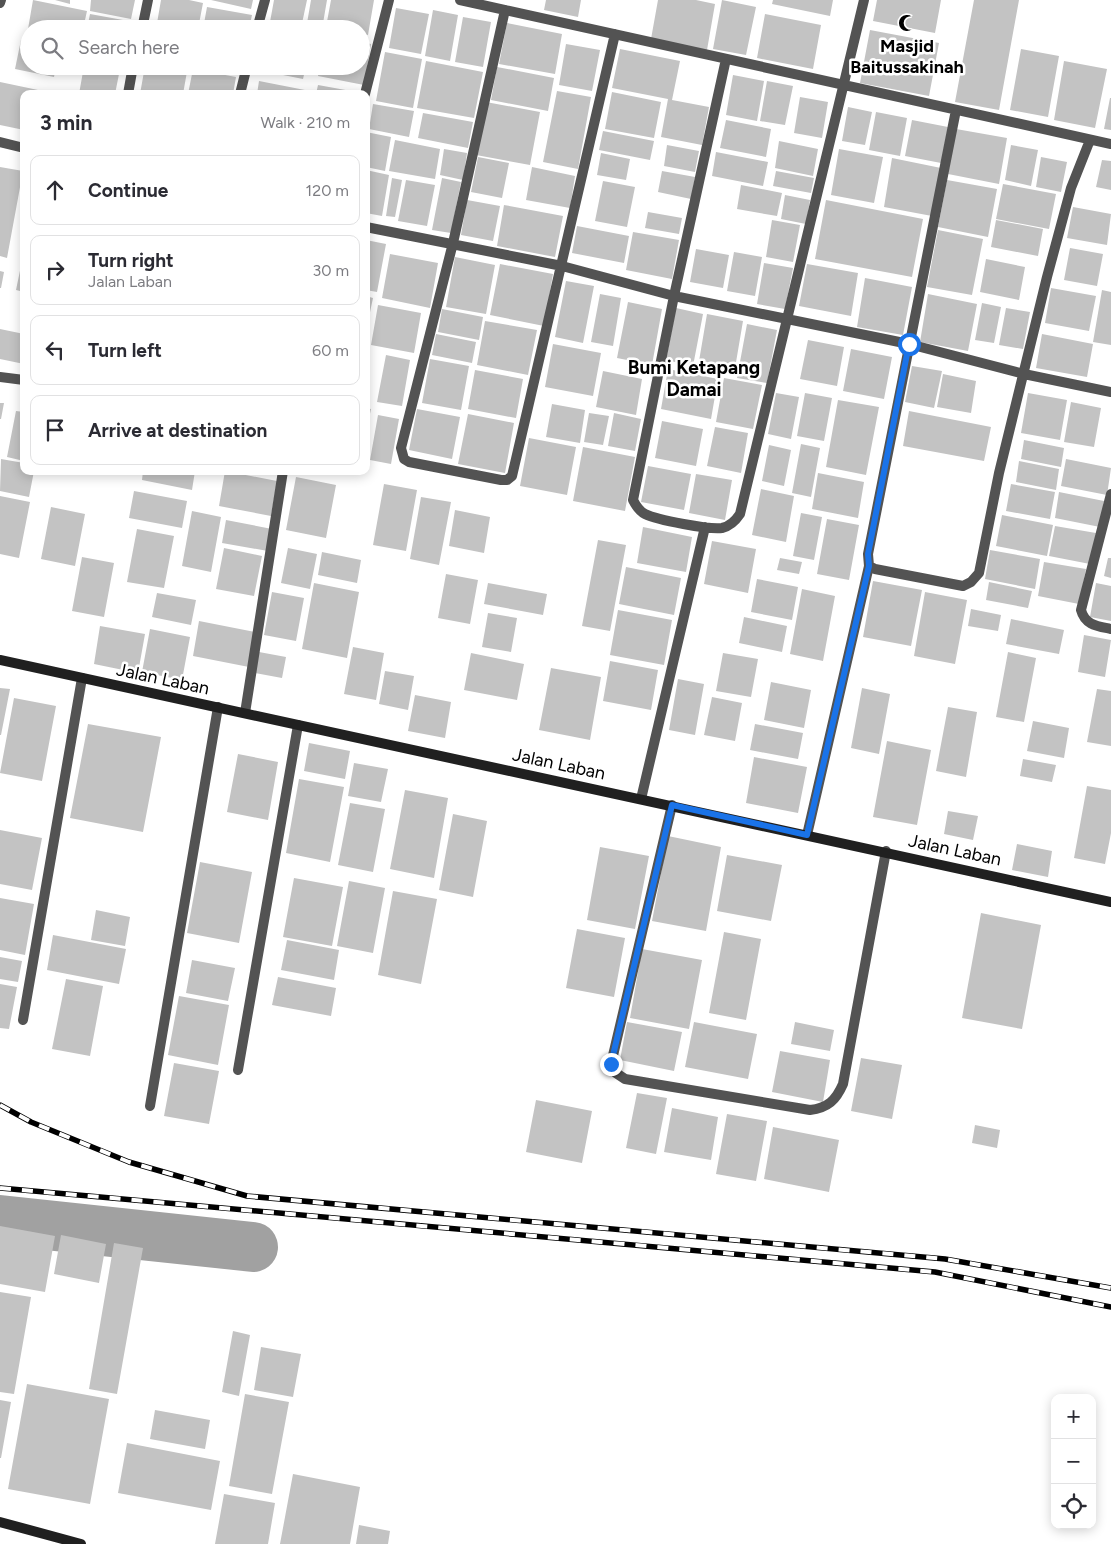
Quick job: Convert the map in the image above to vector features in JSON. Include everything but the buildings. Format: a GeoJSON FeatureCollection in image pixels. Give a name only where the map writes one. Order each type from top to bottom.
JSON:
{"type":"FeatureCollection","features":[{"type":"Feature","properties":{"kind":"street"},"geometry":{"type":"LineString","coordinates":[[144,20],[148,0]]}},
{"type":"Feature","properties":{"kind":"street"},"geometry":{"type":"LineString","coordinates":[[259,20],[265,0]]}},
{"type":"Feature","properties":{"kind":"street"},"geometry":{"type":"LineString","coordinates":[[370,74],[389,0]]}},
{"type":"Feature","properties":{"kind":"street"},"geometry":{"type":"LineString","coordinates":[[460,0],[1111,144]]}},
{"type":"Feature","properties":{"kind":"street"},"geometry":{"type":"LineString","coordinates":[[726,59],[632,500],[637,508],[646,515],[705,527],[729,526],[740,514],[864,0]]}},
{"type":"Feature","properties":{"kind":"street"},"geometry":{"type":"LineString","coordinates":[[505,10],[453,243],[401,448],[404,459],[409,462],[501,480],[507,480],[512,476],[615,34]]}},
{"type":"Feature","properties":{"kind":"street"},"geometry":{"type":"LineString","coordinates":[[129,90],[131,75]]}},
{"type":"Feature","properties":{"kind":"street"},"geometry":{"type":"LineString","coordinates":[[241,90],[245,75]]}},
{"type":"Feature","properties":{"kind":"street"},"geometry":{"type":"LineString","coordinates":[[366,90],[370,75]]}},
{"type":"Feature","properties":{"kind":"street"},"geometry":{"type":"LineString","coordinates":[[807,835],[869,566],[868,554],[956,110]]}},
{"type":"Feature","properties":{"kind":"street"},"geometry":{"type":"LineString","coordinates":[[869,566],[963,586],[976,578],[979,573],[999,473],[1071,188],[1090,140]]}},
{"type":"Feature","properties":{"kind":"street"},"geometry":{"type":"LineString","coordinates":[[0,142],[20,147]]}},
{"type":"Feature","properties":{"kind":"street"},"geometry":{"type":"LineString","coordinates":[[370,227],[562,266],[674,296],[909,344],[1024,374],[1111,392]]}},
{"type":"Feature","properties":{"kind":"street"},"geometry":{"type":"LineString","coordinates":[[0,377],[20,380]]}},
{"type":"Feature","properties":{"kind":"street"},"geometry":{"type":"LineString","coordinates":[[245,713],[281,475]]}},
{"type":"Feature","properties":{"kind":"street"},"geometry":{"type":"LineString","coordinates":[[1111,494],[1081,610],[1088,622],[1095,626],[1111,629]]}},
{"type":"Feature","properties":{"kind":"street"},"geometry":{"type":"LineString","coordinates":[[641,799],[705,527]]}},
{"type":"Feature","properties":{"kind":"street","name":"Jalan Laban"},"geometry":{"type":"LineString","coordinates":[[0,660],[1111,902]]}},
{"type":"Feature","properties":{"kind":"street"},"geometry":{"type":"LineString","coordinates":[[23,1020],[82,678]]}},
{"type":"Feature","properties":{"kind":"street"},"geometry":{"type":"LineString","coordinates":[[150,1106],[218,707]]}},
{"type":"Feature","properties":{"kind":"street"},"geometry":{"type":"LineString","coordinates":[[238,1070],[298,725]]}},
{"type":"Feature","properties":{"kind":"street"},"geometry":{"type":"LineString","coordinates":[[672,805],[611,1064],[616,1073],[625,1079],[810,1110],[823,1108],[830,1104],[838,1096],[844,1084],[886,852]]}},
{"type":"Feature","properties":{"kind":"street"},"geometry":{"type":"LineString","coordinates":[[0,1522],[81,1544]]}},
{"type":"Feature","properties":{"kind":"waterway"},"geometry":{"type":"LineString","coordinates":[[0,1220],[253,1247]]}},
{"type":"Feature","properties":{"kind":"railway"},"geometry":{"type":"LineString","coordinates":[[0,1105],[31,1122],[129,1162],[247,1196],[945,1259],[1111,1288]]}},
{"type":"Feature","properties":{"kind":"railway"},"geometry":{"type":"LineString","coordinates":[[0,1188],[935,1272],[1111,1307]]}},
{"type":"Feature","properties":{"kind":"place","name":"Masjid Baitussakinah"},"geometry":{"type":"Point","coordinates":[907,23]}},
{"type":"Feature","properties":{"kind":"district","name":"Bumi Ketapang Damai"},"geometry":{"type":"Point","coordinates":[694,378]}},
{"type":"Feature","properties":{"kind":"route"},"geometry":{"type":"LineString","coordinates":[[611,1064],[672,805],[807,835],[869,566],[867,561],[868,554],[909,344]]}}]}
